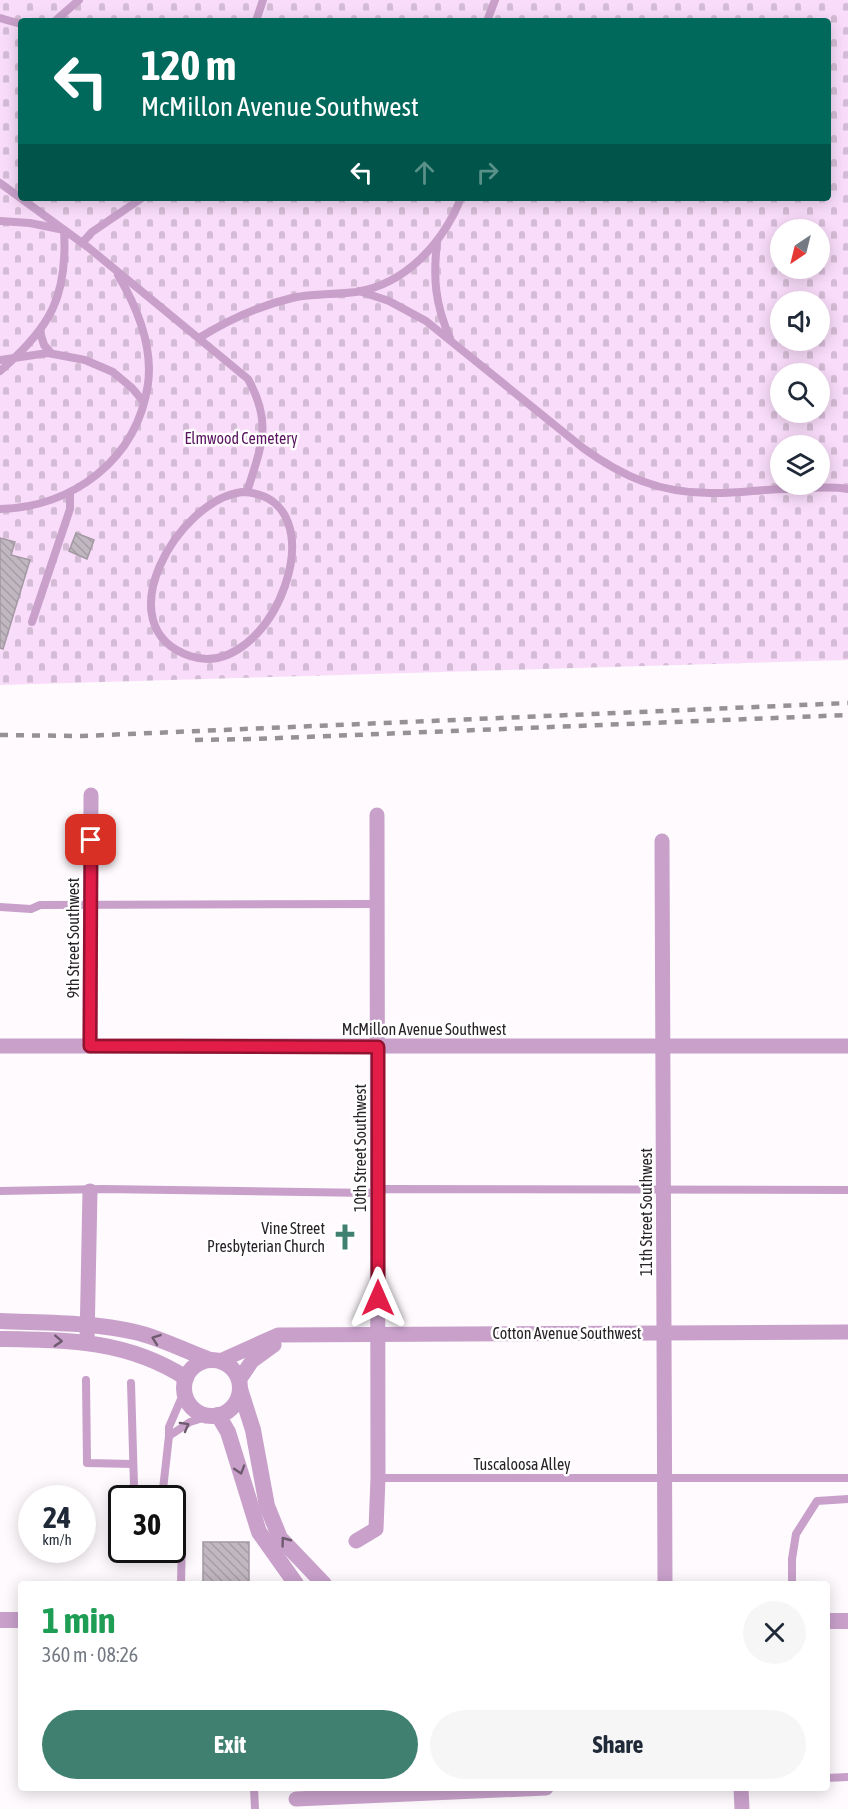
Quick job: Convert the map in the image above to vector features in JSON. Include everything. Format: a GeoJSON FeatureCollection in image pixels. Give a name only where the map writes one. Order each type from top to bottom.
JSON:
{"type":"FeatureCollection","features":[{"type":"Feature","properties":{"kind":"street","name":"9th Street Southwest"},"geometry":{"type":"LineString","coordinates":[[90,1046],[91,795]]}},
{"type":"Feature","properties":{"kind":"street","name":"10th Street Southwest"},"geometry":{"type":"LineString","coordinates":[[356,1541],[376,1529],[378,1478],[376,815]]}},
{"type":"Feature","properties":{"kind":"street","name":"11th Street Southwest"},"geometry":{"type":"LineString","coordinates":[[662,841],[665,1581]]}},
{"type":"Feature","properties":{"kind":"street","name":"McMillon Avenue Southwest"},"geometry":{"type":"LineString","coordinates":[[0,1046],[848,1046]]}},
{"type":"Feature","properties":{"kind":"street"},"geometry":{"type":"LineString","coordinates":[[87,1334],[90,1191]]}},
{"type":"Feature","properties":{"kind":"street"},"geometry":{"type":"LineString","coordinates":[[0,1321],[87,1334],[105,1345],[139,1354],[170,1368],[185,1385],[193,1408],[214,1416],[228,1432],[259,1532],[294,1581]]}},
{"type":"Feature","properties":{"kind":"street"},"geometry":{"type":"LineString","coordinates":[[0,1339],[133,1332],[155,1337],[215,1360],[235,1372],[253,1430],[267,1506],[280,1538],[317,1581]]}},
{"type":"Feature","properties":{"kind":"street","name":"Cotton Avenue Southwest"},"geometry":{"type":"LineString","coordinates":[[215,1360],[278,1335],[848,1332]]}},
{"type":"Feature","properties":{"kind":"street"},"geometry":{"type":"LineString","coordinates":[[214,1416],[234,1406],[240,1385],[257,1356],[286,1336]]}},
{"type":"Feature","properties":{"kind":"street"},"geometry":{"type":"LineString","coordinates":[[185,1385],[194,1367],[215,1360]]}},
{"type":"Feature","properties":{"kind":"street"},"geometry":{"type":"LineString","coordinates":[[0,1620],[18,1620]]}},
{"type":"Feature","properties":{"kind":"street"},"geometry":{"type":"LineString","coordinates":[[830,1621],[848,1621]]}},
{"type":"Feature","properties":{"kind":"street"},"geometry":{"type":"LineString","coordinates":[[296,1799],[478,1791]]}},
{"type":"Feature","properties":{"kind":"street"},"geometry":{"type":"LineString","coordinates":[[741,1791],[742,1809]]}},
{"type":"Feature","properties":{"kind":"lane"},"geometry":{"type":"LineString","coordinates":[[59,18],[79,0]]}},
{"type":"Feature","properties":{"kind":"lane"},"geometry":{"type":"LineString","coordinates":[[257,18],[263,0]]}},
{"type":"Feature","properties":{"kind":"lane"},"geometry":{"type":"LineString","coordinates":[[488,18],[495,0]]}},
{"type":"Feature","properties":{"kind":"lane"},"geometry":{"type":"LineString","coordinates":[[0,18],[18,23]]}},
{"type":"Feature","properties":{"kind":"lane"},"geometry":{"type":"LineString","coordinates":[[0,183],[18,196]]}},
{"type":"Feature","properties":{"kind":"lane"},"geometry":{"type":"LineString","coordinates":[[25,201],[82,243],[248,379],[256,394],[264,430],[247,492]]}},
{"type":"Feature","properties":{"kind":"lane"},"geometry":{"type":"LineString","coordinates":[[82,243],[92,232],[138,201]]}},
{"type":"Feature","properties":{"kind":"lane"},"geometry":{"type":"LineString","coordinates":[[199,338],[239,315],[273,303],[310,295],[359,291],[405,270],[420,260],[437,241],[450,222],[460,201]]}},
{"type":"Feature","properties":{"kind":"lane"},"geometry":{"type":"LineString","coordinates":[[0,221],[30,223],[64,230]]}},
{"type":"Feature","properties":{"kind":"lane"},"geometry":{"type":"LineString","coordinates":[[0,371],[40,332],[61,285],[65,267],[64,230]]}},
{"type":"Feature","properties":{"kind":"lane"},"geometry":{"type":"LineString","coordinates":[[437,241],[436,296],[440,316],[450,340]]}},
{"type":"Feature","properties":{"kind":"lane"},"geometry":{"type":"LineString","coordinates":[[0,509],[34,506],[70,493],[99,473],[118,453],[132,431],[148,384],[148,370],[144,339],[134,305],[115,270]]}},
{"type":"Feature","properties":{"kind":"lane"},"geometry":{"type":"LineString","coordinates":[[359,291],[409,310],[426,321],[598,459],[625,475],[671,490],[713,494],[779,489],[848,489]]}},
{"type":"Feature","properties":{"kind":"lane"},"geometry":{"type":"LineString","coordinates":[[40,332],[44,345],[51,353]]}},
{"type":"Feature","properties":{"kind":"lane"},"geometry":{"type":"LineString","coordinates":[[0,360],[51,353],[85,360],[113,372],[143,401]]}},
{"type":"Feature","properties":{"kind":"lane"},"geometry":{"type":"LineString","coordinates":[[247,492],[264,495],[273,501],[286,516],[290,525],[292,551],[285,584],[265,623],[242,648],[211,658],[190,656],[170,644],[157,628],[151,608],[153,584],[169,547],[193,518],[222,497],[231,493],[247,492]]}},
{"type":"Feature","properties":{"kind":"lane"},"geometry":{"type":"LineString","coordinates":[[32,622],[70,509],[70,493]]}},
{"type":"Feature","properties":{"kind":"lane"},"geometry":{"type":"LineString","coordinates":[[0,907],[31,909],[40,906],[376,904]]}},
{"type":"Feature","properties":{"kind":"lane"},"geometry":{"type":"LineString","coordinates":[[0,1191],[370,1192],[386,1189],[645,1188],[665,1190],[848,1190]]}},
{"type":"Feature","properties":{"kind":"lane"},"geometry":{"type":"LineString","coordinates":[[86,1380],[87,1463],[133,1464]]}},
{"type":"Feature","properties":{"kind":"lane"},"geometry":{"type":"LineString","coordinates":[[131,1383],[134,1485]]}},
{"type":"Feature","properties":{"kind":"lane"},"geometry":{"type":"LineString","coordinates":[[162,1485],[169,1427],[185,1385]]}},
{"type":"Feature","properties":{"kind":"lane"},"geometry":{"type":"LineString","coordinates":[[169,1437],[190,1422],[214,1416]]}},
{"type":"Feature","properties":{"kind":"lane","name":"Tuscaloosa Alley"},"geometry":{"type":"LineString","coordinates":[[378,1478],[848,1478]]}},
{"type":"Feature","properties":{"kind":"lane"},"geometry":{"type":"LineString","coordinates":[[792,1581],[792,1559],[796,1534],[817,1501],[848,1499]]}},
{"type":"Feature","properties":{"kind":"lane"},"geometry":{"type":"LineString","coordinates":[[181,1563],[181,1581]]}},
{"type":"Feature","properties":{"kind":"lane"},"geometry":{"type":"LineString","coordinates":[[830,1778],[848,1777]]}},
{"type":"Feature","properties":{"kind":"lane"},"geometry":{"type":"LineString","coordinates":[[254,1791],[255,1809]]}},
{"type":"Feature","properties":{"kind":"green space","name":"Elmwood Cemetery"},"geometry":{"type":"Polygon","coordinates":[[[0,0],[848,0],[848,660],[0,685],[0,0]]]}},
{"type":"Feature","properties":{"kind":"building"},"geometry":{"type":"Polygon","coordinates":[[[76,533],[94,540],[87,559],[69,551],[76,533]]]}},
{"type":"Feature","properties":{"kind":"building"},"geometry":{"type":"Polygon","coordinates":[[[0,538],[15,542],[11,555],[30,560],[3,649],[0,648],[0,538]]]}},
{"type":"Feature","properties":{"kind":"building"},"geometry":{"type":"Polygon","coordinates":[[[203,1542],[249,1542],[249,1581],[203,1581],[203,1542]]]}},
{"type":"Feature","properties":{"kind":"railway"},"geometry":{"type":"LineString","coordinates":[[0,735],[82,736],[848,703]]}},
{"type":"Feature","properties":{"kind":"railway"},"geometry":{"type":"LineString","coordinates":[[195,740],[848,715]]}},
{"type":"Feature","properties":{"kind":"place","name":"Vine Street Presbyterian Church"},"geometry":{"type":"Point","coordinates":[345,1237]}},
{"type":"Feature","properties":{"kind":"route"},"geometry":{"type":"LineString","coordinates":[[91,840],[90,1046],[378,1047],[378,1298]]}}]}
